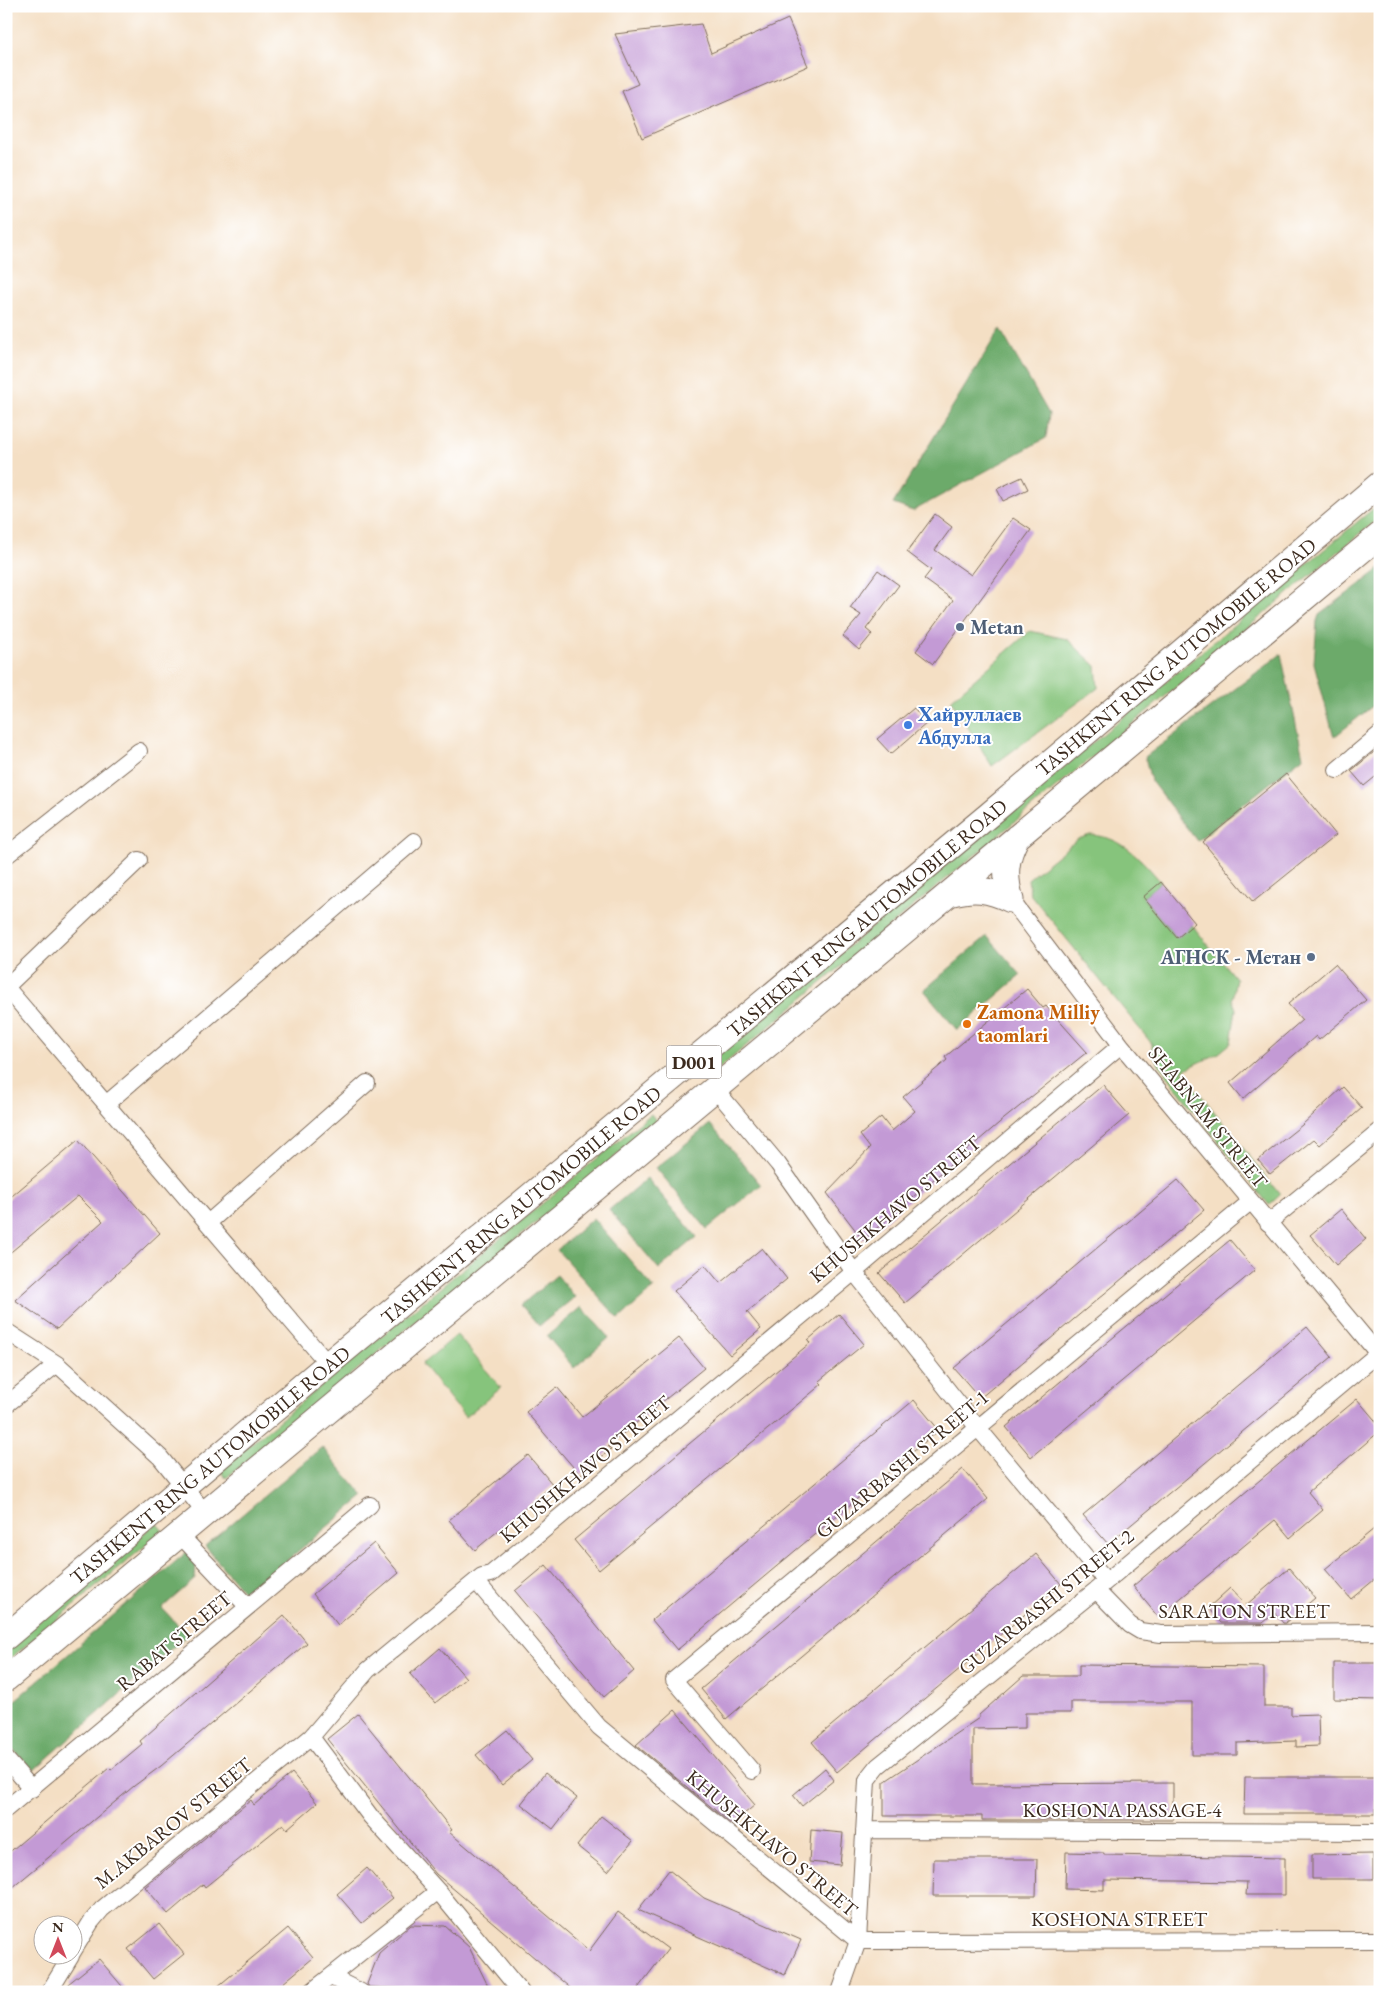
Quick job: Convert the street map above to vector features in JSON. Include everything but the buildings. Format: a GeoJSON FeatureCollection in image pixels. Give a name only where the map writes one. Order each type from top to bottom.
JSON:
{"type":"FeatureCollection","features":[{"type":"Feature","properties":{"kind":"highway","name":"TASHKENT RING AUTOMOBILE ROAD"},"geometry":{"type":"LineString","coordinates":[[6,1637],[186,1487],[328,1364],[674,1078],[1380,484]]}},
{"type":"Feature","properties":{"kind":"highway","name":"TASHKENT RING AUTOMOBILE ROAD"},"geometry":{"type":"LineString","coordinates":[[6,1679],[1380,535]]}},
{"type":"Feature","properties":{"kind":"highway"},"geometry":{"type":"LineString","coordinates":[[1011,900],[1006,884],[1006,868],[1009,851],[1018,836]]}},
{"type":"Feature","properties":{"kind":"highway"},"geometry":{"type":"LineString","coordinates":[[949,894],[965,889],[981,889],[996,892],[1011,900]]}},
{"type":"Feature","properties":{"kind":"highway"},"geometry":{"type":"LineString","coordinates":[[674,1078],[705,1097]]}},
{"type":"Feature","properties":{"kind":"street"},"geometry":{"type":"LineString","coordinates":[[1337,770],[1380,734]]}},
{"type":"Feature","properties":{"kind":"street"},"geometry":{"type":"LineString","coordinates":[[6,856],[139,751]]}},
{"type":"Feature","properties":{"kind":"street"},"geometry":{"type":"LineString","coordinates":[[106,1104],[414,841]]}},
{"type":"Feature","properties":{"kind":"street"},"geometry":{"type":"LineString","coordinates":[[139,860],[6,987],[328,1364]]}},
{"type":"Feature","properties":{"kind":"street","name":"SHABNAM STREET"},"geometry":{"type":"LineString","coordinates":[[1011,900],[1121,1045],[1268,1224],[1379,1354]]}},
{"type":"Feature","properties":{"kind":"street","name":"KHUSHKHAVO STREET"},"geometry":{"type":"LineString","coordinates":[[858,1941],[599,1727],[476,1581],[482,1576],[491,1574],[854,1272],[1121,1045]]}},
{"type":"Feature","properties":{"kind":"street"},"geometry":{"type":"LineString","coordinates":[[208,1223],[367,1083]]}},
{"type":"Feature","properties":{"kind":"street","name":"SARATON STREET"},"geometry":{"type":"LineString","coordinates":[[705,1097],[778,1164],[854,1272],[1101,1585],[1123,1619],[1140,1631],[1161,1634],[1376,1629]]}},
{"type":"Feature","properties":{"kind":"street"},"geometry":{"type":"LineString","coordinates":[[1268,1224],[1380,1131]]}},
{"type":"Feature","properties":{"kind":"street","name":"GUZARBASHI STREET-1"},"geometry":{"type":"LineString","coordinates":[[752,1771],[674,1680],[1250,1202]]}},
{"type":"Feature","properties":{"kind":"street"},"geometry":{"type":"LineString","coordinates":[[6,1330],[57,1364],[160,1457],[206,1514]]}},
{"type":"Feature","properties":{"kind":"street","name":"GUZARBASHI STREET-2"},"geometry":{"type":"LineString","coordinates":[[840,1992],[858,1941],[867,1780],[878,1766],[1101,1585],[1379,1354]]}},
{"type":"Feature","properties":{"kind":"street"},"geometry":{"type":"LineString","coordinates":[[6,1405],[57,1364]]}},
{"type":"Feature","properties":{"kind":"street","name":"RABAT STREET"},"geometry":{"type":"LineString","coordinates":[[6,1809],[370,1505]]}},
{"type":"Feature","properties":{"kind":"street"},"geometry":{"type":"LineString","coordinates":[[180,1535],[248,1607]]}},
{"type":"Feature","properties":{"kind":"street","name":"M.AKBAROV STREET"},"geometry":{"type":"LineString","coordinates":[[82,1936],[90,1922],[102,1909],[311,1738],[368,1670],[476,1581]]}},
{"type":"Feature","properties":{"kind":"street"},"geometry":{"type":"LineString","coordinates":[[311,1738],[372,1817],[438,1891],[520,1992]]}},
{"type":"Feature","properties":{"kind":"street"},"geometry":{"type":"LineString","coordinates":[[6,1758],[32,1788]]}},
{"type":"Feature","properties":{"kind":"street","name":"KOSHONA PASSAGE-4"},"geometry":{"type":"LineString","coordinates":[[864,1830],[1380,1832]]}},
{"type":"Feature","properties":{"kind":"street"},"geometry":{"type":"LineString","coordinates":[[311,1992],[438,1891]]}},
{"type":"Feature","properties":{"kind":"street","name":"KOSHONA STREET"},"geometry":{"type":"LineString","coordinates":[[858,1941],[1380,1940]]}},
{"type":"Feature","properties":{"kind":"street","name":"M.AKBAROV STREET"},"geometry":{"type":"LineString","coordinates":[[49,1992],[65,1966]]}},
{"type":"Feature","properties":{"kind":"street"},"geometry":{"type":"LineString","coordinates":[[331,1977],[361,1992]]}},
{"type":"Feature","properties":{"kind":"green space"},"geometry":{"type":"Polygon","coordinates":[[[1000,329],[1049,414],[1046,438],[913,511],[893,504],[1000,329]]]}},
{"type":"Feature","properties":{"kind":"green space"},"geometry":{"type":"Polygon","coordinates":[[[1380,503],[1380,517],[711,1075],[704,1067],[1380,503]]]}},
{"type":"Feature","properties":{"kind":"green space"},"geometry":{"type":"Polygon","coordinates":[[[1380,569],[1380,700],[1334,737],[1314,663],[1317,621],[1319,615],[1380,569]]]}},
{"type":"Feature","properties":{"kind":"green space"},"geometry":{"type":"Polygon","coordinates":[[[1030,631],[1067,639],[1096,666],[1098,688],[992,766],[951,700],[1030,631]]]}},
{"type":"Feature","properties":{"kind":"green space"},"geometry":{"type":"Polygon","coordinates":[[[1281,654],[1303,757],[1197,841],[1151,781],[1145,757],[1281,654]]]}},
{"type":"Feature","properties":{"kind":"green space"},"geometry":{"type":"Polygon","coordinates":[[[1090,835],[1101,836],[1121,844],[1138,857],[1161,882],[1143,897],[1177,938],[1192,925],[1236,979],[1232,999],[1236,1009],[1231,1043],[1219,1053],[1182,1071],[1280,1195],[1269,1205],[1183,1097],[1152,1054],[1152,1044],[1030,894],[1028,879],[1078,839],[1090,835]]]}},
{"type":"Feature","properties":{"kind":"green space"},"geometry":{"type":"Polygon","coordinates":[[[987,936],[1021,975],[957,1030],[924,990],[987,936]]]}},
{"type":"Feature","properties":{"kind":"green space"},"geometry":{"type":"Polygon","coordinates":[[[651,1114],[657,1122],[226,1478],[219,1470],[651,1114]]]}},
{"type":"Feature","properties":{"kind":"green space"},"geometry":{"type":"Polygon","coordinates":[[[710,1124],[761,1185],[707,1229],[656,1168],[710,1124]]]}},
{"type":"Feature","properties":{"kind":"green space"},"geometry":{"type":"Polygon","coordinates":[[[647,1178],[697,1237],[659,1269],[609,1210],[647,1178]]]}},
{"type":"Feature","properties":{"kind":"green space"},"geometry":{"type":"Polygon","coordinates":[[[593,1218],[654,1288],[619,1319],[557,1250],[593,1218]]]}},
{"type":"Feature","properties":{"kind":"green space"},"geometry":{"type":"Polygon","coordinates":[[[557,1275],[575,1297],[539,1326],[521,1305],[557,1275]]]}},
{"type":"Feature","properties":{"kind":"green space"},"geometry":{"type":"Polygon","coordinates":[[[582,1307],[609,1338],[574,1368],[547,1336],[582,1307]]]}},
{"type":"Feature","properties":{"kind":"green space"},"geometry":{"type":"Polygon","coordinates":[[[457,1335],[501,1388],[465,1417],[422,1364],[457,1335]]]}},
{"type":"Feature","properties":{"kind":"green space"},"geometry":{"type":"Polygon","coordinates":[[[322,1447],[364,1496],[246,1595],[205,1546],[322,1447]]]}},
{"type":"Feature","properties":{"kind":"green space"},"geometry":{"type":"Polygon","coordinates":[[[156,1523],[163,1531],[6,1662],[6,1649],[156,1523]]]}},
{"type":"Feature","properties":{"kind":"green space"},"geometry":{"type":"Polygon","coordinates":[[[189,1550],[196,1563],[195,1579],[162,1608],[187,1635],[34,1770],[6,1743],[6,1708],[189,1550]]]}},
{"type":"Feature","properties":{"kind":"place","name":"Metan"},"geometry":{"type":"Point","coordinates":[960,627]}},
{"type":"Feature","properties":{"kind":"place","name":"Хайруллаев Абдулла"},"geometry":{"type":"Point","coordinates":[908,725]}},
{"type":"Feature","properties":{"kind":"place","name":"АГНСК - Метан"},"geometry":{"type":"Point","coordinates":[1311,957]}},
{"type":"Feature","properties":{"kind":"place","name":"Zamona Milliy taomlari"},"geometry":{"type":"Point","coordinates":[967,1024]}}]}
